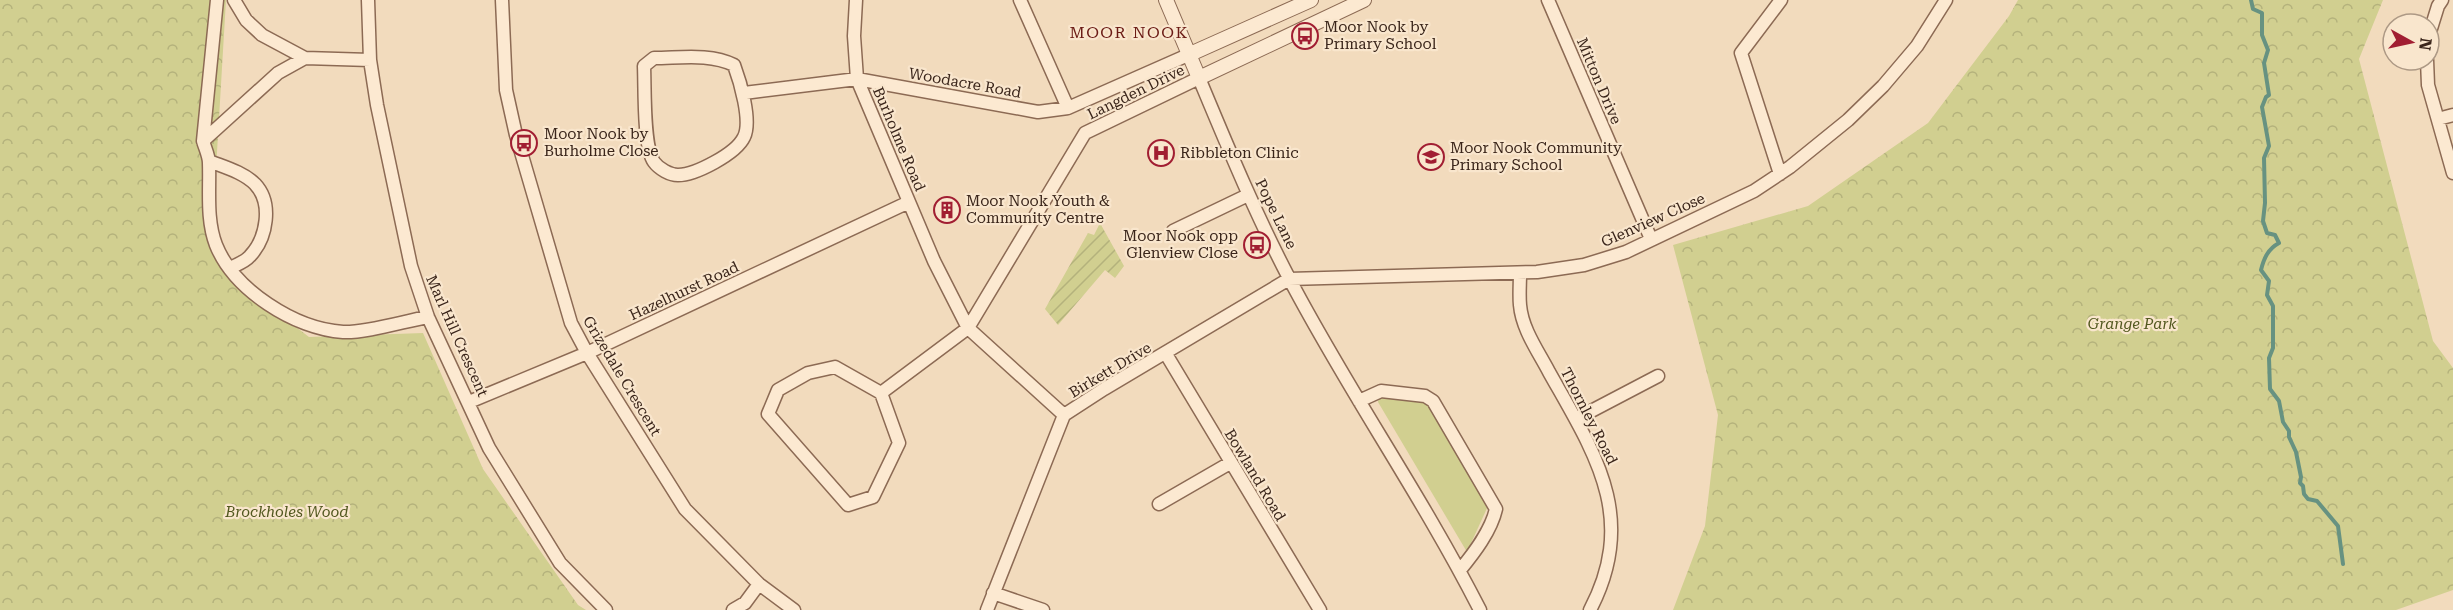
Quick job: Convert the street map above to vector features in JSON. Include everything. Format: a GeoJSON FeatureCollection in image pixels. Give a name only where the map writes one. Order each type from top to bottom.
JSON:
{"type":"FeatureCollection","features":[{"type":"Feature","properties":{"kind":"street"},"geometry":{"type":"LineString","coordinates":[[217,0],[203,141],[209,160],[208,193],[216,244],[230,268],[260,298],[285,315],[314,326],[344,332],[428,317]]}},
{"type":"Feature","properties":{"kind":"street"},"geometry":{"type":"LineString","coordinates":[[234,0],[246,20],[262,35],[305,58],[370,60]]}},
{"type":"Feature","properties":{"kind":"street","name":"Marl Hill Crescent"},"geometry":{"type":"LineString","coordinates":[[368,0],[370,60],[377,105],[411,266],[428,317],[489,448],[560,563],[606,610]]}},
{"type":"Feature","properties":{"kind":"street","name":"Grizedale Crescent"},"geometry":{"type":"LineString","coordinates":[[502,0],[506,90],[516,135],[572,323],[587,353],[684,509],[759,584],[794,610]]}},
{"type":"Feature","properties":{"kind":"street","name":"Burholme Road"},"geometry":{"type":"LineString","coordinates":[[856,0],[854,36],[857,79],[934,261],[968,328],[1064,415]]}},
{"type":"Feature","properties":{"kind":"street"},"geometry":{"type":"LineString","coordinates":[[1020,0],[1068,108]]}},
{"type":"Feature","properties":{"kind":"street","name":"Pope Lane"},"geometry":{"type":"LineString","coordinates":[[1166,0],[1248,195],[1289,279],[1460,570],[1480,610]]}},
{"type":"Feature","properties":{"kind":"street"},"geometry":{"type":"LineString","coordinates":[[1188,55],[1311,0]]}},
{"type":"Feature","properties":{"kind":"street"},"geometry":{"type":"LineString","coordinates":[[1199,78],[1364,0]]}},
{"type":"Feature","properties":{"kind":"street","name":"Mitton Drive"},"geometry":{"type":"LineString","coordinates":[[1548,0],[1651,239]]}},
{"type":"Feature","properties":{"kind":"street"},"geometry":{"type":"LineString","coordinates":[[1780,174],[1741,53],[1781,0]]}},
{"type":"Feature","properties":{"kind":"street","name":"Glenview Close"},"geometry":{"type":"LineString","coordinates":[[1289,279],[1520,273],[1584,265],[1626,252],[1754,190],[1780,174],[1848,120],[1883,86],[1917,46],[1946,0]]}},
{"type":"Feature","properties":{"kind":"street","name":"Langden Drive"},"geometry":{"type":"LineString","coordinates":[[1068,108],[1188,55]]}},
{"type":"Feature","properties":{"kind":"street"},"geometry":{"type":"LineString","coordinates":[[203,141],[278,73],[305,58]]}},
{"type":"Feature","properties":{"kind":"street"},"geometry":{"type":"LineString","coordinates":[[654,58],[722,59],[734,65],[744,93],[744,137],[734,149],[712,164],[676,175],[664,171],[653,161],[645,117],[644,66],[654,58]]}},
{"type":"Feature","properties":{"kind":"street"},"geometry":{"type":"LineString","coordinates":[[2427,72],[2428,85],[2453,173]]}},
{"type":"Feature","properties":{"kind":"street","name":"Langden Drive"},"geometry":{"type":"LineString","coordinates":[[968,328],[1085,133],[1199,78]]}},
{"type":"Feature","properties":{"kind":"street","name":"Woodacre Road"},"geometry":{"type":"LineString","coordinates":[[744,93],[857,79],[1038,112],[1068,108]]}},
{"type":"Feature","properties":{"kind":"street"},"geometry":{"type":"LineString","coordinates":[[2438,119],[2453,115]]}},
{"type":"Feature","properties":{"kind":"street"},"geometry":{"type":"LineString","coordinates":[[209,160],[247,177],[256,185],[264,198],[264,233],[248,258],[230,268]]}},
{"type":"Feature","properties":{"kind":"street"},"geometry":{"type":"LineString","coordinates":[[1173,231],[1248,195]]}},
{"type":"Feature","properties":{"kind":"street","name":"Hazelhurst Road"},"geometry":{"type":"LineString","coordinates":[[469,402],[587,353],[909,202]]}},
{"type":"Feature","properties":{"kind":"street","name":"Thornley Road"},"geometry":{"type":"LineString","coordinates":[[1520,273],[1520,306],[1528,333],[1600,467],[1609,500],[1611,530],[1608,561],[1598,596],[1590,610]]}},
{"type":"Feature","properties":{"kind":"street","name":"Birkett Drive"},"geometry":{"type":"LineString","coordinates":[[987,610],[1064,415],[1289,279]]}},
{"type":"Feature","properties":{"kind":"street"},"geometry":{"type":"LineString","coordinates":[[881,393],[968,328]]}},
{"type":"Feature","properties":{"kind":"street","name":"Bowland Road"},"geometry":{"type":"LineString","coordinates":[[1166,354],[1320,610]]}},
{"type":"Feature","properties":{"kind":"street"},"geometry":{"type":"LineString","coordinates":[[835,368],[881,393],[899,442],[873,497],[848,506],[768,414],[778,390],[808,373],[835,368]]}},
{"type":"Feature","properties":{"kind":"street"},"geometry":{"type":"LineString","coordinates":[[1576,419],[1658,376]]}},
{"type":"Feature","properties":{"kind":"street"},"geometry":{"type":"LineString","coordinates":[[1359,401],[1381,391],[1425,396],[1433,400],[1496,509],[1494,519],[1460,570]]}},
{"type":"Feature","properties":{"kind":"street"},"geometry":{"type":"LineString","coordinates":[[1159,504],[1230,463]]}},
{"type":"Feature","properties":{"kind":"street"},"geometry":{"type":"LineString","coordinates":[[733,610],[745,603],[759,584]]}},
{"type":"Feature","properties":{"kind":"street"},"geometry":{"type":"LineString","coordinates":[[993,593],[1043,610]]}},
{"type":"Feature","properties":{"kind":"green space","name":"Brockholes Wood"},"geometry":{"type":"Polygon","coordinates":[[[0,0],[226,0],[213,220],[222,270],[309,337],[423,333],[483,469],[578,605],[586,610],[0,610],[0,0]]]}},
{"type":"Feature","properties":{"kind":"green space","name":"Grange Park"},"geometry":{"type":"Polygon","coordinates":[[[2018,0],[2383,0],[2359,59],[2433,341],[2453,368],[2453,590],[2396,610],[1673,610],[1705,526],[1718,415],[1673,245],[1808,206],[1928,123],[2009,16],[2018,0]]]}},
{"type":"Feature","properties":{"kind":"green space"},"geometry":{"type":"Polygon","coordinates":[[[1100,223],[1124,266],[1115,278],[1105,270],[1058,325],[1045,309],[1088,233],[1094,235],[1100,223]]]}},
{"type":"Feature","properties":{"kind":"green space"},"geometry":{"type":"Polygon","coordinates":[[[1379,398],[1423,399],[1488,506],[1467,552],[1378,402],[1379,398]]]}},
{"type":"Feature","properties":{"kind":"waterway"},"geometry":{"type":"LineString","coordinates":[[2251,0],[2253,9],[2262,13],[2262,35],[2268,50],[2264,63],[2269,95],[2262,107],[2269,146],[2264,158],[2263,221],[2267,233],[2275,235],[2279,243],[2267,254],[2261,270],[2269,281],[2267,295],[2273,306],[2273,348],[2269,358],[2270,389],[2279,401],[2283,422],[2289,431],[2289,437],[2296,452],[2300,483],[2304,494],[2308,499],[2317,501],[2338,526],[2343,564]]}},
{"type":"Feature","properties":{"kind":"place","name":"Moor Nook by Primary School"},"geometry":{"type":"Point","coordinates":[1305,36]}},
{"type":"Feature","properties":{"kind":"place","name":"Moor Nook by Burholme Close"},"geometry":{"type":"Point","coordinates":[524,143]}},
{"type":"Feature","properties":{"kind":"place","name":"Ribbleton Clinic"},"geometry":{"type":"Point","coordinates":[1161,153]}},
{"type":"Feature","properties":{"kind":"place","name":"Moor Nook Community Primary School"},"geometry":{"type":"Point","coordinates":[1431,157]}},
{"type":"Feature","properties":{"kind":"place","name":"Moor Nook Youth & Community Centre"},"geometry":{"type":"Point","coordinates":[947,210]}},
{"type":"Feature","properties":{"kind":"place","name":"Moor Nook opp Glenview Close"},"geometry":{"type":"Point","coordinates":[1257,245]}},
{"type":"Feature","properties":{"kind":"district","name":"MOOR NOOK"},"geometry":{"type":"Point","coordinates":[1129,32]}}]}
